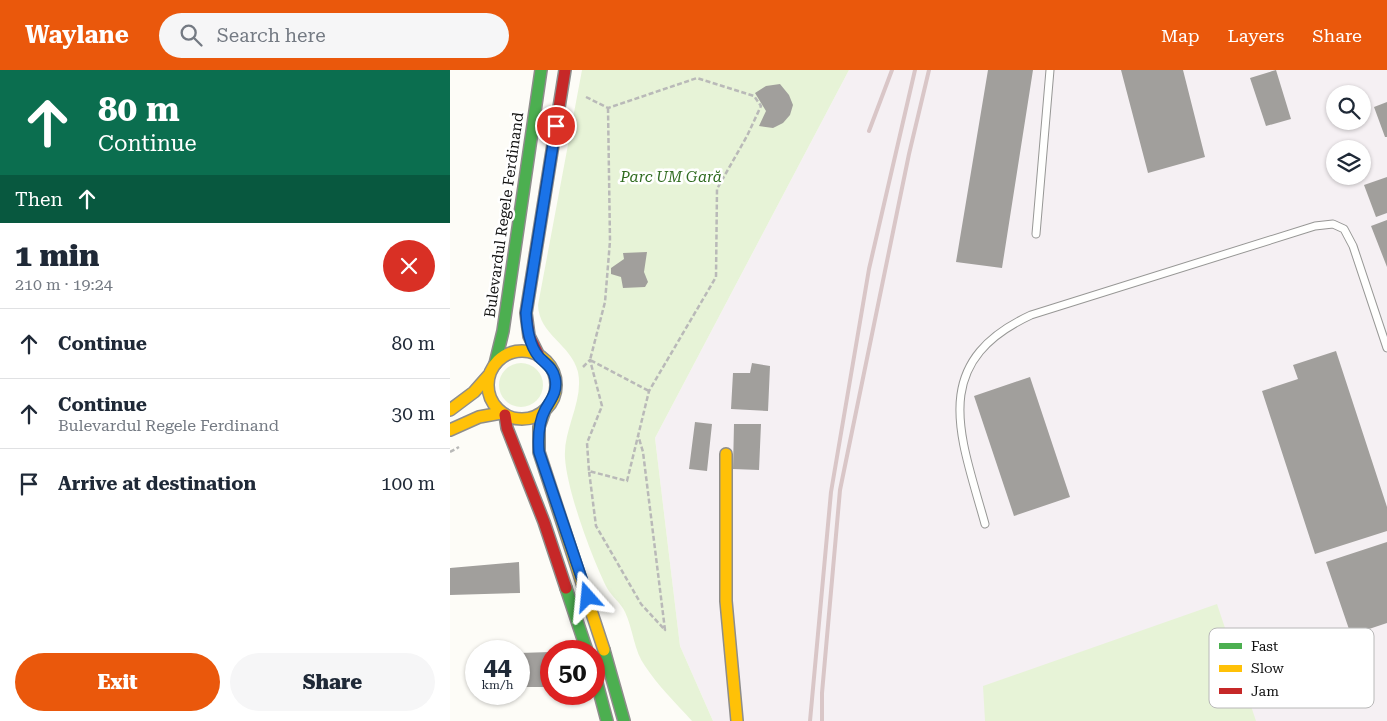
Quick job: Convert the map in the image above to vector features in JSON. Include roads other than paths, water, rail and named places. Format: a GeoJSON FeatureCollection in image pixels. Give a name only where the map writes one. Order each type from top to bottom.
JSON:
{"type":"FeatureCollection","features":[{"type":"Feature","properties":{"kind":"main road","name":"Bulevardul Regele Ferdinand"},"geometry":{"type":"LineString","coordinates":[[495,364],[503,331],[541,70]]}},
{"type":"Feature","properties":{"kind":"main road"},"geometry":{"type":"LineString","coordinates":[[539,356],[529,336],[526,313],[565,70]]}},
{"type":"Feature","properties":{"kind":"main road"},"geometry":{"type":"LineString","coordinates":[[450,410],[474,392],[489,375],[495,364],[511,353],[530,352],[539,356],[546,362],[555,377],[554,395],[545,410],[539,427],[539,452],[604,646],[624,721]]}},
{"type":"Feature","properties":{"kind":"main road"},"geometry":{"type":"LineString","coordinates":[[489,375],[489,394],[503,414],[544,522],[584,640]]}},
{"type":"Feature","properties":{"kind":"main road"},"geometry":{"type":"LineString","coordinates":[[450,430],[479,417],[503,414],[513,418],[530,419],[545,410]]}},
{"type":"Feature","properties":{"kind":"main road"},"geometry":{"type":"LineString","coordinates":[[726,454],[726,600],[737,721]]}},
{"type":"Feature","properties":{"kind":"main road"},"geometry":{"type":"LineString","coordinates":[[603,705],[607,721]]}},
{"type":"Feature","properties":{"kind":"lane"},"geometry":{"type":"LineString","coordinates":[[1036,234],[1050,70]]}},
{"type":"Feature","properties":{"kind":"lane"},"geometry":{"type":"LineString","coordinates":[[985,524],[962,440],[959,407],[962,386],[970,366],[982,346],[1006,327],[1031,315],[1315,226],[1333,224],[1344,229],[1353,246],[1387,348]]}},
{"type":"Feature","properties":{"kind":"railway"},"geometry":{"type":"LineString","coordinates":[[869,131],[892,70]]}},
{"type":"Feature","properties":{"kind":"railway"},"geometry":{"type":"LineString","coordinates":[[810,721],[831,492],[869,269],[915,70]]}},
{"type":"Feature","properties":{"kind":"railway"},"geometry":{"type":"LineString","coordinates":[[822,721],[822,693],[840,490],[909,154],[929,70]]}},
{"type":"Feature","properties":{"kind":"park label","name":"Parc UM Gară"},"geometry":{"type":"Point","coordinates":[671,177]}}]}
